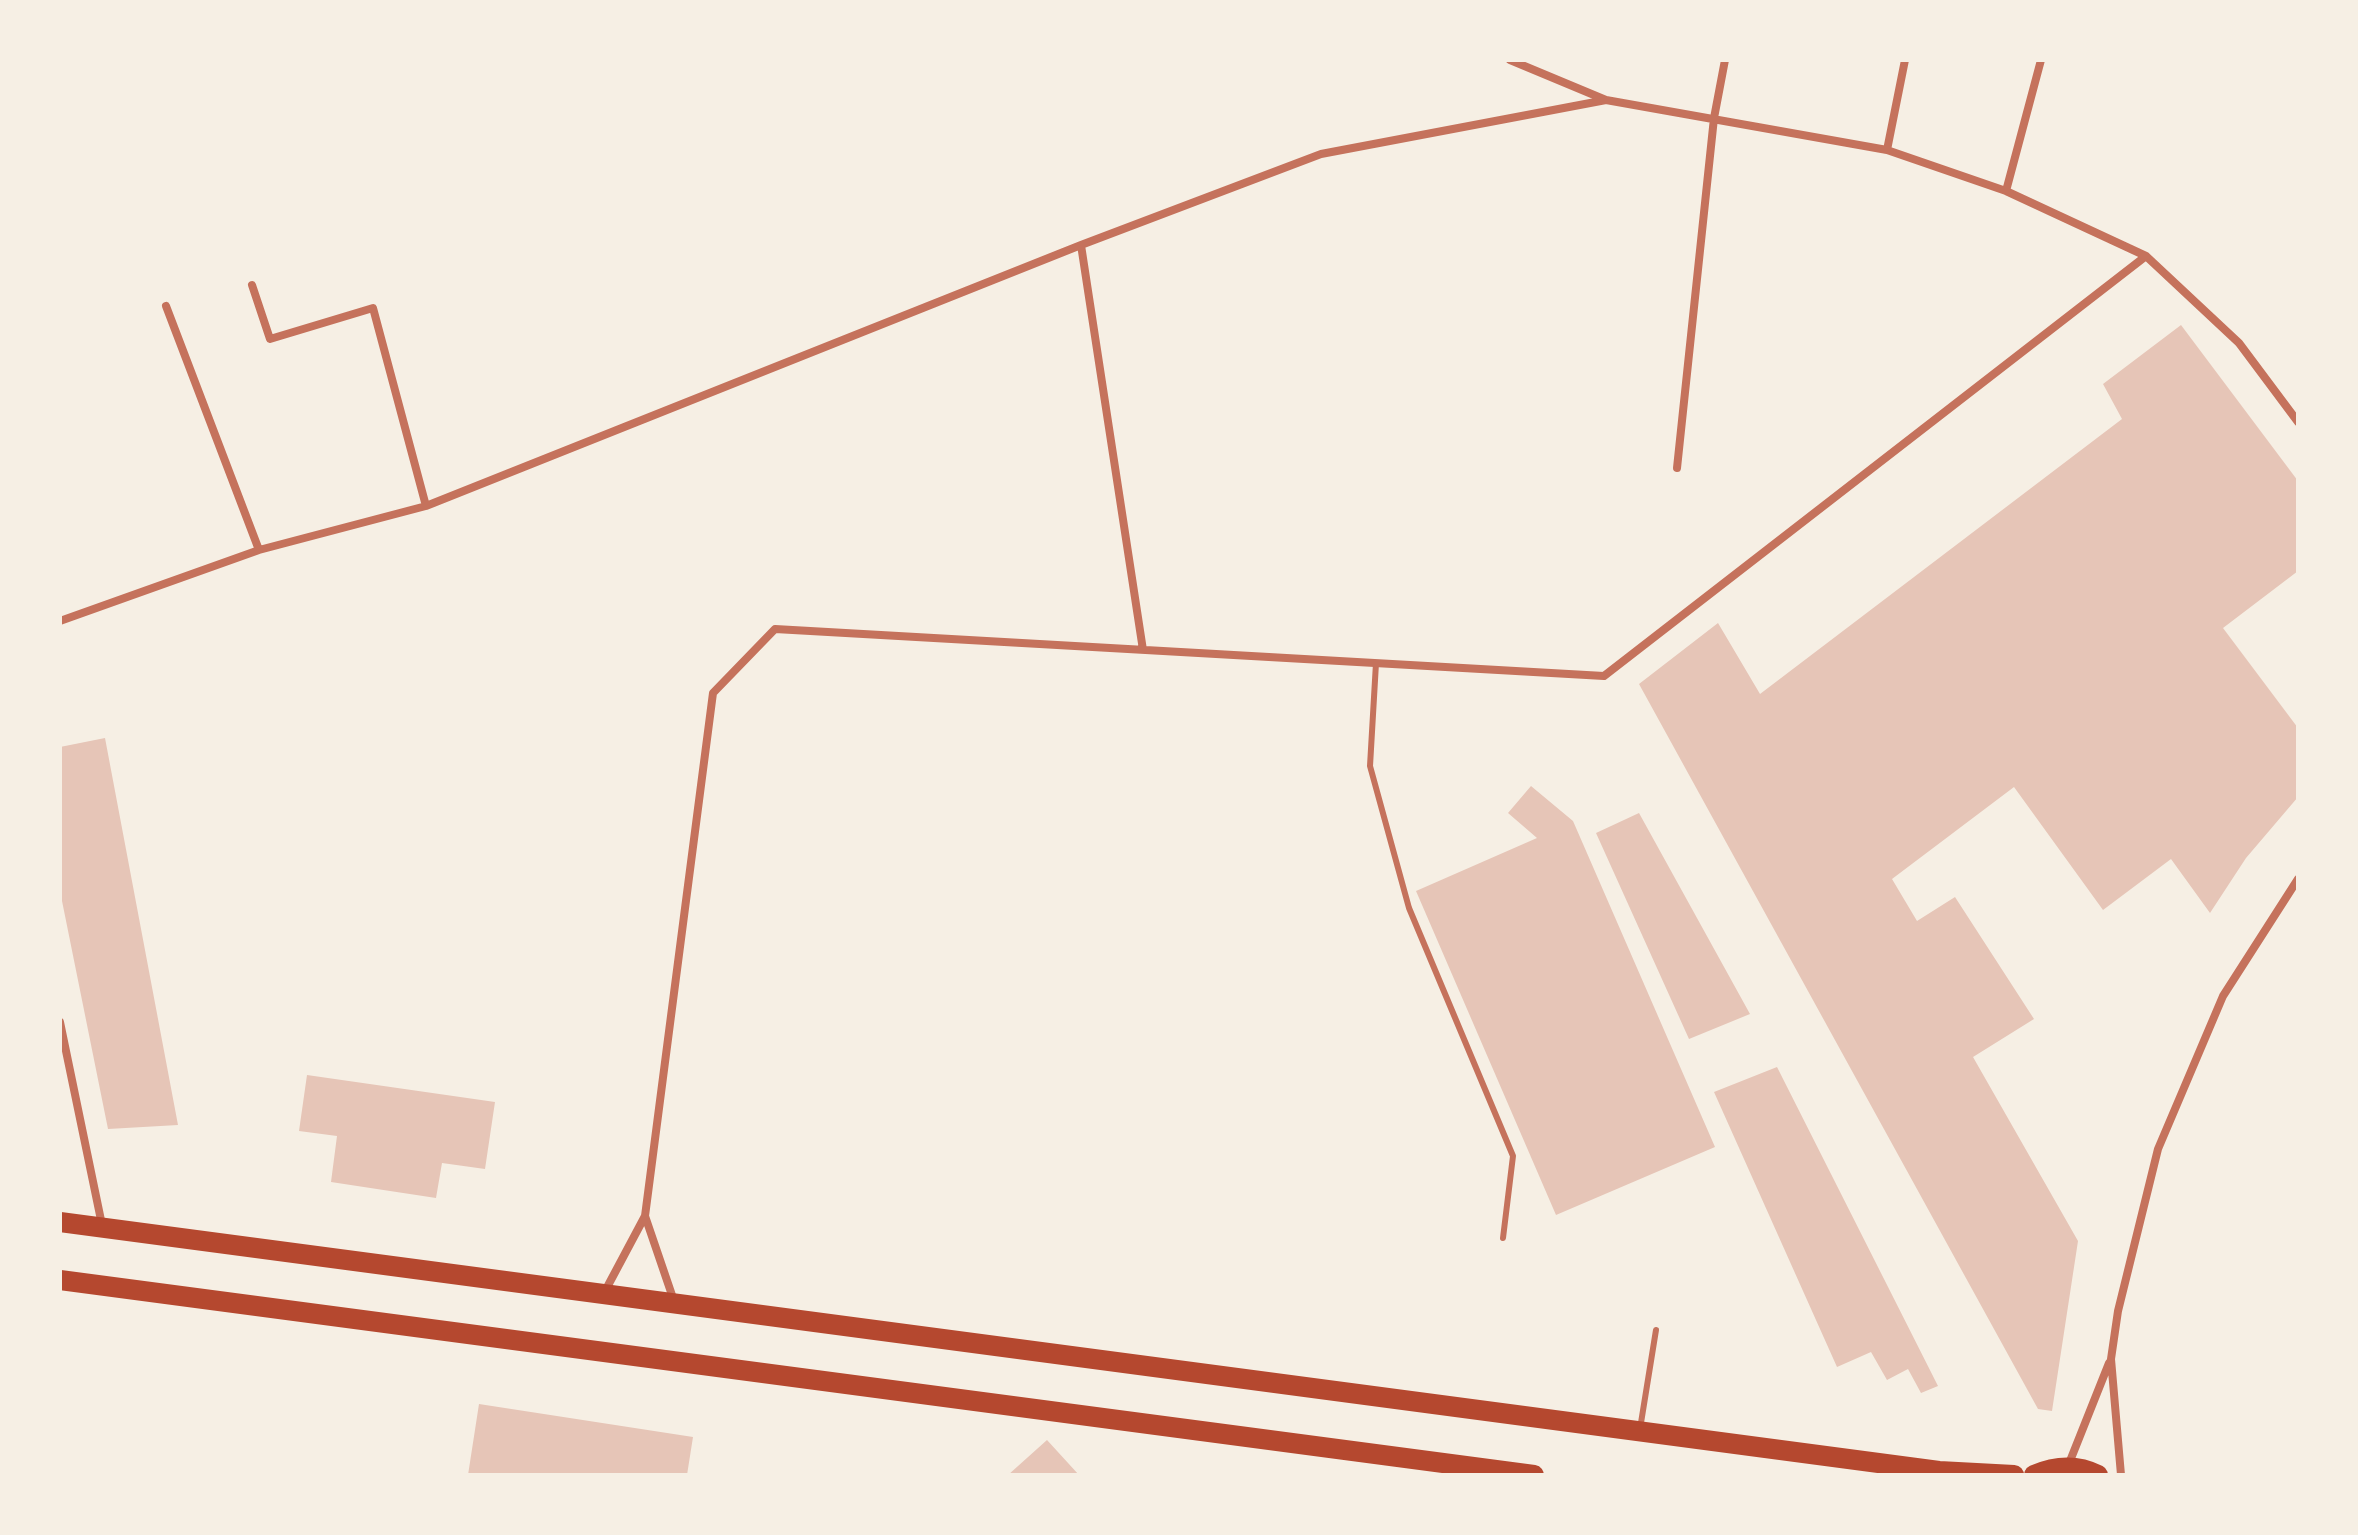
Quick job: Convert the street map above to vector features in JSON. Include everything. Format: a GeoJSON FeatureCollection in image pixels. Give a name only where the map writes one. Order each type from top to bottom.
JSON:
{"type":"FeatureCollection","features":[{"type":"Feature","properties":{"kind":"main road"},"geometry":{"type":"LineString","coordinates":[[60,1222],[1939,1471],[2014,1475]]}},
{"type":"Feature","properties":{"kind":"main road"},"geometry":{"type":"LineString","coordinates":[[60,1280],[1463,1470],[1534,1475]]}},
{"type":"Feature","properties":{"kind":"main road"},"geometry":{"type":"LineString","coordinates":[[2034,1475],[2067,1467],[2098,1475]]}},
{"type":"Feature","properties":{"kind":"street"},"geometry":{"type":"LineString","coordinates":[[1510,60],[1606,100],[1887,150],[2006,191],[2146,256],[2239,343],[2298,422]]}},
{"type":"Feature","properties":{"kind":"street"},"geometry":{"type":"LineString","coordinates":[[1677,468],[1714,118],[1725,60]]}},
{"type":"Feature","properties":{"kind":"street"},"geometry":{"type":"LineString","coordinates":[[1887,150],[1905,60]]}},
{"type":"Feature","properties":{"kind":"street"},"geometry":{"type":"LineString","coordinates":[[2006,191],[2041,60]]}},
{"type":"Feature","properties":{"kind":"street"},"geometry":{"type":"LineString","coordinates":[[60,621],[259,550],[426,506],[1081,245],[1321,154],[1606,100]]}},
{"type":"Feature","properties":{"kind":"street"},"geometry":{"type":"LineString","coordinates":[[1081,245],[1143,650]]}},
{"type":"Feature","properties":{"kind":"street"},"geometry":{"type":"LineString","coordinates":[[604,1293],[645,1216],[713,693],[775,629],[1604,676],[2146,256]]}},
{"type":"Feature","properties":{"kind":"street"},"geometry":{"type":"LineString","coordinates":[[252,285],[270,339],[373,308],[426,506]]}},
{"type":"Feature","properties":{"kind":"street"},"geometry":{"type":"LineString","coordinates":[[166,306],[259,550]]}},
{"type":"Feature","properties":{"kind":"street"},"geometry":{"type":"LineString","coordinates":[[2121,1475],[2111,1359],[2118,1311],[2158,1149],[2223,996],[2298,879]]}},
{"type":"Feature","properties":{"kind":"street"},"geometry":{"type":"LineString","coordinates":[[60,1022],[102,1226]]}},
{"type":"Feature","properties":{"kind":"street"},"geometry":{"type":"LineString","coordinates":[[645,1216],[674,1302]]}},
{"type":"Feature","properties":{"kind":"street"},"geometry":{"type":"LineString","coordinates":[[2067,1467],[2111,1359]]}},
{"type":"Feature","properties":{"kind":"lane"},"geometry":{"type":"LineString","coordinates":[[1376,663],[1370,766],[1409,908],[1513,1156],[1503,1238]]}},
{"type":"Feature","properties":{"kind":"lane"},"geometry":{"type":"LineString","coordinates":[[1640,1431],[1656,1330]]}},
{"type":"Feature","properties":{"kind":"building"},"geometry":{"type":"Polygon","coordinates":[[[2181,325],[2298,481],[2298,571],[2223,628],[2298,728],[2298,797],[2246,858],[2210,913],[2171,859],[2103,910],[2014,787],[1892,879],[1917,921],[1955,897],[2034,1019],[1973,1057],[2078,1241],[2052,1411],[2038,1409],[1639,684],[1718,623],[1760,694],[2122,419],[2103,384],[2181,325]]]}},
{"type":"Feature","properties":{"kind":"building"},"geometry":{"type":"Polygon","coordinates":[[[105,738],[178,1125],[108,1129],[60,891],[60,747],[105,738]]]}},
{"type":"Feature","properties":{"kind":"building"},"geometry":{"type":"Polygon","coordinates":[[[1531,786],[1573,821],[1715,1147],[1556,1215],[1416,891],[1537,838],[1508,813],[1531,786]]]}},
{"type":"Feature","properties":{"kind":"building"},"geometry":{"type":"Polygon","coordinates":[[[1639,813],[1750,1014],[1689,1039],[1596,833],[1639,813]]]}},
{"type":"Feature","properties":{"kind":"building"},"geometry":{"type":"Polygon","coordinates":[[[1777,1067],[1938,1386],[1921,1393],[1908,1369],[1887,1380],[1871,1352],[1837,1367],[1714,1092],[1777,1067]]]}},
{"type":"Feature","properties":{"kind":"building"},"geometry":{"type":"Polygon","coordinates":[[[307,1075],[495,1102],[485,1169],[442,1163],[436,1198],[331,1182],[337,1136],[299,1131],[307,1075]]]}},
{"type":"Feature","properties":{"kind":"building"},"geometry":{"type":"Polygon","coordinates":[[[479,1404],[693,1437],[687,1475],[468,1475],[479,1404]]]}},
{"type":"Feature","properties":{"kind":"building"},"geometry":{"type":"Polygon","coordinates":[[[1047,1440],[1079,1475],[1008,1475],[1047,1440]]]}}]}
